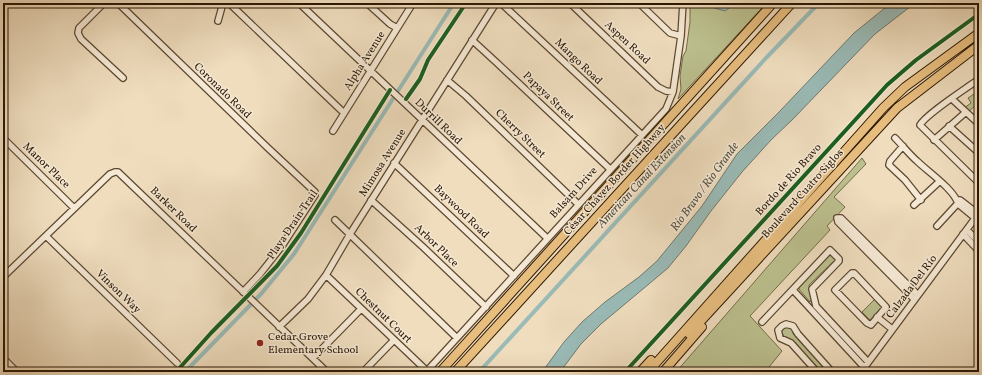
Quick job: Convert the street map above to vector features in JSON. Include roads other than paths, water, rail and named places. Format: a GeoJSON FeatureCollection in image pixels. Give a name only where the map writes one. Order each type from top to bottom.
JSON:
{"type":"FeatureCollection","features":[{"type":"Feature","properties":{"kind":"highway","name":"César Chávez Border Highway"},"geometry":{"type":"LineString","coordinates":[[440,372],[774,3]]}},
{"type":"Feature","properties":{"kind":"highway","name":"César Chávez Border Highway"},"geometry":{"type":"LineString","coordinates":[[455,372],[792,3]]}},
{"type":"Feature","properties":{"kind":"highway","name":"Boulevard Cuatro Siglos"},"geometry":{"type":"LineString","coordinates":[[655,372],[790,210],[893,98],[904,88],[979,33]]}},
{"type":"Feature","properties":{"kind":"highway","name":"Boulevard Cuatro Siglos"},"geometry":{"type":"LineString","coordinates":[[644,371],[755,262],[897,108],[979,45]]}},
{"type":"Feature","properties":{"kind":"highway"},"geometry":{"type":"LineString","coordinates":[[644,371],[777,222],[790,210]]}},
{"type":"Feature","properties":{"kind":"highway"},"geometry":{"type":"LineString","coordinates":[[663,372],[742,281],[755,262]]}},
{"type":"Feature","properties":{"kind":"highway"},"geometry":{"type":"LineString","coordinates":[[667,372],[672,363]]}},
{"type":"Feature","properties":{"kind":"street"},"geometry":{"type":"LineString","coordinates":[[104,3],[79,28],[78,34],[123,78]]}},
{"type":"Feature","properties":{"kind":"street","name":"Coronado Road"},"geometry":{"type":"LineString","coordinates":[[118,3],[268,148],[315,191],[315,195],[282,246],[260,274],[243,292]]}},
{"type":"Feature","properties":{"kind":"street"},"geometry":{"type":"LineString","coordinates":[[218,21],[223,3]]}},
{"type":"Feature","properties":{"kind":"street"},"geometry":{"type":"LineString","coordinates":[[229,3],[344,113]]}},
{"type":"Feature","properties":{"kind":"street","name":"Durrill Road"},"geometry":{"type":"LineString","coordinates":[[299,3],[547,238]]}},
{"type":"Feature","properties":{"kind":"street"},"geometry":{"type":"LineString","coordinates":[[367,3],[390,24],[397,28]]}},
{"type":"Feature","properties":{"kind":"street","name":"Alpha Avenue"},"geometry":{"type":"LineString","coordinates":[[333,131],[413,3]]}},
{"type":"Feature","properties":{"kind":"street","name":"Mimosa Avenue"},"geometry":{"type":"LineString","coordinates":[[279,327],[308,298],[326,275],[394,163],[496,3]]}},
{"type":"Feature","properties":{"kind":"street","name":"Mango Road"},"geometry":{"type":"LineString","coordinates":[[501,3],[642,135]]}},
{"type":"Feature","properties":{"kind":"street","name":"Aspen Road"},"geometry":{"type":"LineString","coordinates":[[570,3],[658,87],[662,90],[673,92]]}},
{"type":"Feature","properties":{"kind":"street"},"geometry":{"type":"LineString","coordinates":[[639,3],[670,33],[681,36]]}},
{"type":"Feature","properties":{"kind":"street","name":"Balsam Drive"},"geometry":{"type":"LineString","coordinates":[[426,371],[666,109],[673,92],[681,36],[683,3]]}},
{"type":"Feature","properties":{"kind":"street","name":"Papaya Street"},"geometry":{"type":"LineString","coordinates":[[472,40],[488,53],[610,169]]}},
{"type":"Feature","properties":{"kind":"street"},"geometry":{"type":"LineString","coordinates":[[979,79],[923,120],[920,124],[934,140],[979,183]]}},
{"type":"Feature","properties":{"kind":"street","name":"Cherry Street"},"geometry":{"type":"LineString","coordinates":[[447,80],[466,96],[578,204]]}},
{"type":"Feature","properties":{"kind":"street"},"geometry":{"type":"LineString","coordinates":[[952,99],[979,124]]}},
{"type":"Feature","properties":{"kind":"street"},"geometry":{"type":"LineString","coordinates":[[934,140],[966,112]]}},
{"type":"Feature","properties":{"kind":"street"},"geometry":{"type":"LineString","coordinates":[[949,126],[979,153]]}},
{"type":"Feature","properties":{"kind":"street","name":"Manor Place"},"geometry":{"type":"LineString","coordinates":[[3,138],[74,208]]}},
{"type":"Feature","properties":{"kind":"street"},"geometry":{"type":"LineString","coordinates":[[895,138],[917,161],[940,180],[958,201],[978,215]]}},
{"type":"Feature","properties":{"kind":"street"},"geometry":{"type":"LineString","coordinates":[[903,146],[890,161],[889,165],[906,180],[921,200]]}},
{"type":"Feature","properties":{"kind":"street","name":"Baywood Road"},"geometry":{"type":"LineString","coordinates":[[394,163],[514,276]]}},
{"type":"Feature","properties":{"kind":"street","name":"Barker Road"},"geometry":{"type":"LineString","coordinates":[[3,277],[110,174],[118,172],[327,372]]}},
{"type":"Feature","properties":{"kind":"street"},"geometry":{"type":"LineString","coordinates":[[914,205],[921,200],[940,180]]}},
{"type":"Feature","properties":{"kind":"street","name":"Arbor Place"},"geometry":{"type":"LineString","coordinates":[[372,200],[486,307]]}},
{"type":"Feature","properties":{"kind":"street"},"geometry":{"type":"LineString","coordinates":[[937,226],[958,201]]}},
{"type":"Feature","properties":{"kind":"street","name":"Calzada Del Río"},"geometry":{"type":"LineString","coordinates":[[864,367],[978,215]]}},
{"type":"Feature","properties":{"kind":"street"},"geometry":{"type":"LineString","coordinates":[[335,220],[457,338]]}},
{"type":"Feature","properties":{"kind":"street"},"geometry":{"type":"LineString","coordinates":[[965,232],[979,242]]}},
{"type":"Feature","properties":{"kind":"street"},"geometry":{"type":"LineString","coordinates":[[965,232],[979,251]]}},
{"type":"Feature","properties":{"kind":"street","name":"Vinson Way"},"geometry":{"type":"LineString","coordinates":[[46,236],[177,363]]}},
{"type":"Feature","properties":{"kind":"street"},"geometry":{"type":"LineString","coordinates":[[859,239],[916,297]]}},
{"type":"Feature","properties":{"kind":"street"},"geometry":{"type":"LineString","coordinates":[[762,322],[830,250],[839,259],[839,261],[812,288],[814,308]]}},
{"type":"Feature","properties":{"kind":"street"},"geometry":{"type":"LineString","coordinates":[[852,273],[854,273],[886,307],[877,317],[871,325],[869,324],[836,290],[836,288],[852,273]]}},
{"type":"Feature","properties":{"kind":"street","name":"Chestnut Court"},"geometry":{"type":"LineString","coordinates":[[326,275],[426,371]]}},
{"type":"Feature","properties":{"kind":"street"},"geometry":{"type":"LineString","coordinates":[[793,290],[814,308],[864,367]]}},
{"type":"Feature","properties":{"kind":"street"},"geometry":{"type":"LineString","coordinates":[[313,358],[361,309]]}},
{"type":"Feature","properties":{"kind":"street"},"geometry":{"type":"LineString","coordinates":[[877,317],[892,329]]}},
{"type":"Feature","properties":{"kind":"street"},"geometry":{"type":"LineString","coordinates":[[818,372],[792,344],[780,338],[778,330],[782,326],[786,324],[793,326],[798,334],[832,372]]}},
{"type":"Feature","properties":{"kind":"street"},"geometry":{"type":"LineString","coordinates":[[363,372],[394,340]]}},
{"type":"Feature","properties":{"kind":"street"},"geometry":{"type":"LineString","coordinates":[[3,358],[17,372]]}},
{"type":"Feature","properties":{"kind":"water"},"geometry":{"type":"Polygon","coordinates":[[[703,3],[736,3],[725,11],[704,5],[703,3]]]}},
{"type":"Feature","properties":{"kind":"water"},"geometry":{"type":"Polygon","coordinates":[[[891,3],[915,3],[875,34],[771,140],[742,172],[668,268],[601,324],[581,344],[560,372],[542,372],[564,342],[582,322],[657,261],[702,206],[737,154],[854,33],[891,3]]]}},
{"type":"Feature","properties":{"kind":"waterway"},"geometry":{"type":"LineString","coordinates":[[185,372],[261,294],[294,254],[454,3]]}},
{"type":"Feature","properties":{"kind":"waterway","name":"American Canal Extension"},"geometry":{"type":"LineString","coordinates":[[479,372],[766,58],[819,3]]}},
{"type":"Feature","properties":{"kind":"place","name":"Cedar Grove Elementary School"},"geometry":{"type":"Point","coordinates":[260,343]}},
{"type":"Feature","properties":{"kind":"water label","name":"Río Bravo / Rio Grande"},"geometry":{"type":"Point","coordinates":[705,187]}}]}
